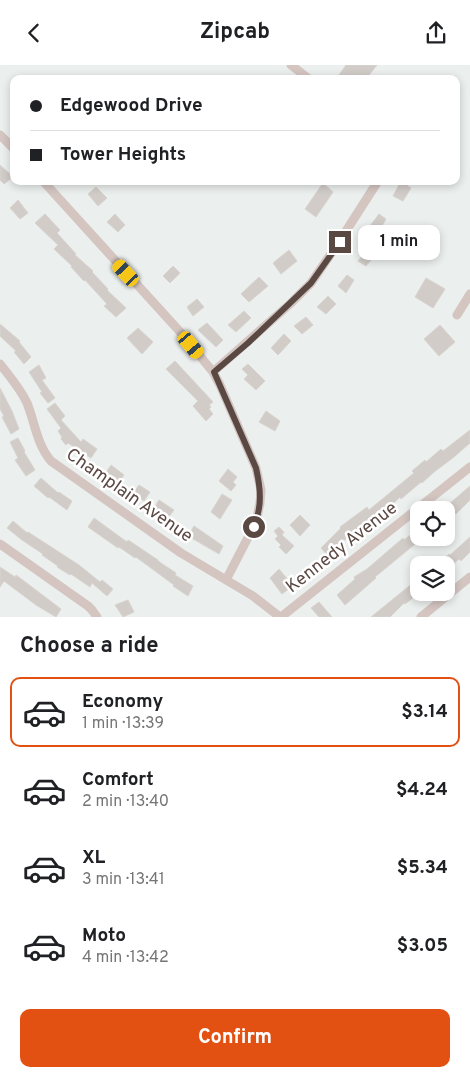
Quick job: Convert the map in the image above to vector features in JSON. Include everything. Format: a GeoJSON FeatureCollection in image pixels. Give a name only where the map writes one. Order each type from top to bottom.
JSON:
{"type":"FeatureCollection","features":[{"type":"Feature","properties":{"kind":"street"},"geometry":{"type":"LineString","coordinates":[[291,65],[304,75]]}},
{"type":"Feature","properties":{"kind":"street"},"geometry":{"type":"LineString","coordinates":[[0,135],[10,145]]}},
{"type":"Feature","properties":{"kind":"street"},"geometry":{"type":"LineString","coordinates":[[47,185],[214,372],[256,468],[261,490],[256,521],[226,580]]}},
{"type":"Feature","properties":{"kind":"street"},"geometry":{"type":"LineString","coordinates":[[214,372],[284,310],[311,283],[340,242],[376,185]]}},
{"type":"Feature","properties":{"kind":"street"},"geometry":{"type":"LineString","coordinates":[[457,315],[470,294]]}},
{"type":"Feature","properties":{"kind":"street","name":"Champlain Avenue"},"geometry":{"type":"LineString","coordinates":[[0,364],[23,395],[44,453],[51,461],[181,553],[253,596],[280,617]]}},
{"type":"Feature","properties":{"kind":"street","name":"Kennedy Avenue"},"geometry":{"type":"LineString","coordinates":[[280,617],[470,467]]}},
{"type":"Feature","properties":{"kind":"street"},"geometry":{"type":"LineString","coordinates":[[0,544],[88,606],[97,617]]}},
{"type":"Feature","properties":{"kind":"street"},"geometry":{"type":"LineString","coordinates":[[420,617],[470,577]]}},
{"type":"Feature","properties":{"kind":"building"},"geometry":{"type":"Polygon","coordinates":[[[346,65],[377,65],[369,75],[339,75],[346,65]]]}},
{"type":"Feature","properties":{"kind":"building"},"geometry":{"type":"Polygon","coordinates":[[[0,165],[10,174],[10,179],[4,184],[0,180],[0,165]]]}},
{"type":"Feature","properties":{"kind":"building"},"geometry":{"type":"Polygon","coordinates":[[[322,185],[325,185],[333,192],[316,217],[305,209],[322,185]]]}},
{"type":"Feature","properties":{"kind":"building"},"geometry":{"type":"Polygon","coordinates":[[[399,185],[407,185],[411,188],[403,201],[393,196],[399,185]]]}},
{"type":"Feature","properties":{"kind":"building"},"geometry":{"type":"Polygon","coordinates":[[[96,187],[107,198],[98,206],[88,194],[96,187]]]}},
{"type":"Feature","properties":{"kind":"building"},"geometry":{"type":"Polygon","coordinates":[[[18,200],[28,213],[20,219],[10,208],[18,200]]]}},
{"type":"Feature","properties":{"kind":"building"},"geometry":{"type":"Polygon","coordinates":[[[45,214],[60,230],[57,233],[75,255],[93,271],[107,290],[126,308],[116,317],[104,306],[107,304],[54,249],[58,245],[35,223],[45,214]]]}},
{"type":"Feature","properties":{"kind":"building"},"geometry":{"type":"Polygon","coordinates":[[[115,214],[125,225],[118,232],[107,222],[115,214]]]}},
{"type":"Feature","properties":{"kind":"building"},"geometry":{"type":"Polygon","coordinates":[[[379,214],[386,219],[379,231],[370,226],[379,214]]]}},
{"type":"Feature","properties":{"kind":"building"},"geometry":{"type":"Polygon","coordinates":[[[368,249],[376,254],[366,266],[358,261],[368,249]]]}},
{"type":"Feature","properties":{"kind":"building"},"geometry":{"type":"Polygon","coordinates":[[[289,250],[297,261],[281,274],[273,263],[289,250]]]}},
{"type":"Feature","properties":{"kind":"building"},"geometry":{"type":"Polygon","coordinates":[[[173,266],[180,273],[170,283],[163,276],[173,266]]]}},
{"type":"Feature","properties":{"kind":"building"},"geometry":{"type":"Polygon","coordinates":[[[347,275],[354,280],[346,293],[338,286],[347,275]]]}},
{"type":"Feature","properties":{"kind":"building"},"geometry":{"type":"Polygon","coordinates":[[[259,277],[268,286],[249,302],[241,294],[259,277]]]}},
{"type":"Feature","properties":{"kind":"building"},"geometry":{"type":"Polygon","coordinates":[[[426,278],[445,289],[433,308],[415,297],[426,278]]]}},
{"type":"Feature","properties":{"kind":"building"},"geometry":{"type":"Polygon","coordinates":[[[328,296],[336,304],[326,314],[317,307],[328,296]]]}},
{"type":"Feature","properties":{"kind":"building"},"geometry":{"type":"Polygon","coordinates":[[[197,299],[204,307],[193,316],[187,307],[197,299]]]}},
{"type":"Feature","properties":{"kind":"building"},"geometry":{"type":"Polygon","coordinates":[[[244,311],[251,318],[236,332],[228,325],[244,311]]]}},
{"type":"Feature","properties":{"kind":"building"},"geometry":{"type":"Polygon","coordinates":[[[306,317],[313,325],[302,334],[294,326],[306,317]]]}},
{"type":"Feature","properties":{"kind":"building"},"geometry":{"type":"Polygon","coordinates":[[[207,323],[223,340],[216,347],[198,330],[207,323]]]}},
{"type":"Feature","properties":{"kind":"building"},"geometry":{"type":"Polygon","coordinates":[[[0,324],[20,341],[31,357],[24,364],[14,352],[16,351],[0,336],[0,324]]]}},
{"type":"Feature","properties":{"kind":"building"},"geometry":{"type":"Polygon","coordinates":[[[440,325],[455,342],[439,356],[424,339],[440,325]]]}},
{"type":"Feature","properties":{"kind":"building"},"geometry":{"type":"Polygon","coordinates":[[[138,328],[153,342],[142,354],[127,338],[138,328]]]}},
{"type":"Feature","properties":{"kind":"building"},"geometry":{"type":"Polygon","coordinates":[[[284,334],[291,341],[278,355],[271,348],[284,334]]]}},
{"type":"Feature","properties":{"kind":"building"},"geometry":{"type":"Polygon","coordinates":[[[175,361],[213,402],[209,405],[211,407],[209,409],[213,414],[206,421],[193,406],[198,401],[166,369],[175,361]]]}},
{"type":"Feature","properties":{"kind":"building"},"geometry":{"type":"Polygon","coordinates":[[[248,364],[265,381],[256,390],[244,379],[248,375],[242,369],[248,364]]]}},
{"type":"Feature","properties":{"kind":"building"},"geometry":{"type":"Polygon","coordinates":[[[39,365],[46,378],[42,380],[55,398],[48,403],[40,393],[42,392],[29,372],[39,365]]]}},
{"type":"Feature","properties":{"kind":"building"},"geometry":{"type":"Polygon","coordinates":[[[0,388],[19,429],[11,434],[0,409],[0,388]]]}},
{"type":"Feature","properties":{"kind":"building"},"geometry":{"type":"Polygon","coordinates":[[[55,403],[65,416],[61,420],[81,442],[83,439],[97,449],[91,458],[68,443],[66,445],[61,439],[62,437],[58,431],[61,428],[47,409],[55,403]]]}},
{"type":"Feature","properties":{"kind":"building"},"geometry":{"type":"Polygon","coordinates":[[[266,411],[280,421],[275,431],[259,422],[266,411]]]}},
{"type":"Feature","properties":{"kind":"building"},"geometry":{"type":"Polygon","coordinates":[[[470,430],[470,443],[422,483],[401,499],[400,497],[385,512],[382,508],[340,544],[329,557],[321,548],[340,527],[367,507],[369,510],[414,473],[412,471],[425,460],[426,462],[441,449],[443,451],[470,430]]]}},
{"type":"Feature","properties":{"kind":"building"},"geometry":{"type":"Polygon","coordinates":[[[18,438],[35,470],[26,476],[15,460],[18,458],[10,442],[18,438]]]}},
{"type":"Feature","properties":{"kind":"building"},"geometry":{"type":"Polygon","coordinates":[[[111,465],[124,475],[118,484],[105,474],[111,465]]]}},
{"type":"Feature","properties":{"kind":"building"},"geometry":{"type":"Polygon","coordinates":[[[228,469],[237,477],[233,482],[236,485],[231,491],[219,481],[228,469]]]}},
{"type":"Feature","properties":{"kind":"building"},"geometry":{"type":"Polygon","coordinates":[[[41,478],[58,493],[72,501],[67,510],[34,486],[41,478]]]}},
{"type":"Feature","properties":{"kind":"building"},"geometry":{"type":"Polygon","coordinates":[[[139,485],[150,492],[144,501],[133,493],[139,485]]]}},
{"type":"Feature","properties":{"kind":"building"},"geometry":{"type":"Polygon","coordinates":[[[470,486],[470,500],[456,514],[455,501],[453,501],[470,486]]]}},
{"type":"Feature","properties":{"kind":"building"},"geometry":{"type":"Polygon","coordinates":[[[222,494],[232,500],[220,519],[211,512],[222,494]]]}},
{"type":"Feature","properties":{"kind":"building"},"geometry":{"type":"Polygon","coordinates":[[[159,500],[174,510],[168,518],[154,508],[159,500]]]}},
{"type":"Feature","properties":{"kind":"building"},"geometry":{"type":"Polygon","coordinates":[[[300,515],[310,525],[300,536],[290,525],[300,515]]]}},
{"type":"Feature","properties":{"kind":"building"},"geometry":{"type":"Polygon","coordinates":[[[94,518],[127,542],[128,540],[158,560],[176,573],[175,575],[193,586],[188,596],[136,557],[118,548],[88,527],[94,518]]]}},
{"type":"Feature","properties":{"kind":"building"},"geometry":{"type":"Polygon","coordinates":[[[13,521],[27,533],[79,565],[100,582],[102,580],[113,589],[107,596],[92,583],[90,587],[57,567],[43,554],[7,528],[13,521]]]}},
{"type":"Feature","properties":{"kind":"building"},"geometry":{"type":"Polygon","coordinates":[[[194,526],[223,546],[219,554],[188,536],[194,526]]]}},
{"type":"Feature","properties":{"kind":"building"},"geometry":{"type":"Polygon","coordinates":[[[279,527],[284,532],[282,535],[294,546],[286,554],[279,547],[281,545],[275,539],[278,536],[274,531],[279,527]]]}},
{"type":"Feature","properties":{"kind":"building"},"geometry":{"type":"Polygon","coordinates":[[[410,535],[410,546],[413,546],[345,605],[337,595],[355,579],[354,577],[367,569],[403,538],[404,540],[410,535]]]}},
{"type":"Feature","properties":{"kind":"building"},"geometry":{"type":"Polygon","coordinates":[[[470,537],[470,552],[461,561],[459,559],[455,562],[455,556],[447,556],[470,537]]]}},
{"type":"Feature","properties":{"kind":"building"},"geometry":{"type":"Polygon","coordinates":[[[0,567],[15,577],[16,575],[61,609],[56,617],[36,605],[4,581],[0,587],[0,567]]]}},
{"type":"Feature","properties":{"kind":"building"},"geometry":{"type":"Polygon","coordinates":[[[279,569],[293,586],[282,594],[270,578],[279,569]]]}},
{"type":"Feature","properties":{"kind":"building"},"geometry":{"type":"Polygon","coordinates":[[[410,585],[410,600],[404,603],[390,617],[371,617],[410,585]]]}},
{"type":"Feature","properties":{"kind":"building"},"geometry":{"type":"Polygon","coordinates":[[[128,600],[134,612],[123,617],[115,605],[128,600]]]}},
{"type":"Feature","properties":{"kind":"building"},"geometry":{"type":"Polygon","coordinates":[[[319,602],[332,617],[319,617],[311,608],[319,602]]]}},
{"type":"Feature","properties":{"kind":"route"},"geometry":{"type":"LineString","coordinates":[[254,527],[258,517],[261,498],[260,483],[256,468],[214,372],[248,343],[311,283],[340,242]]}}]}
